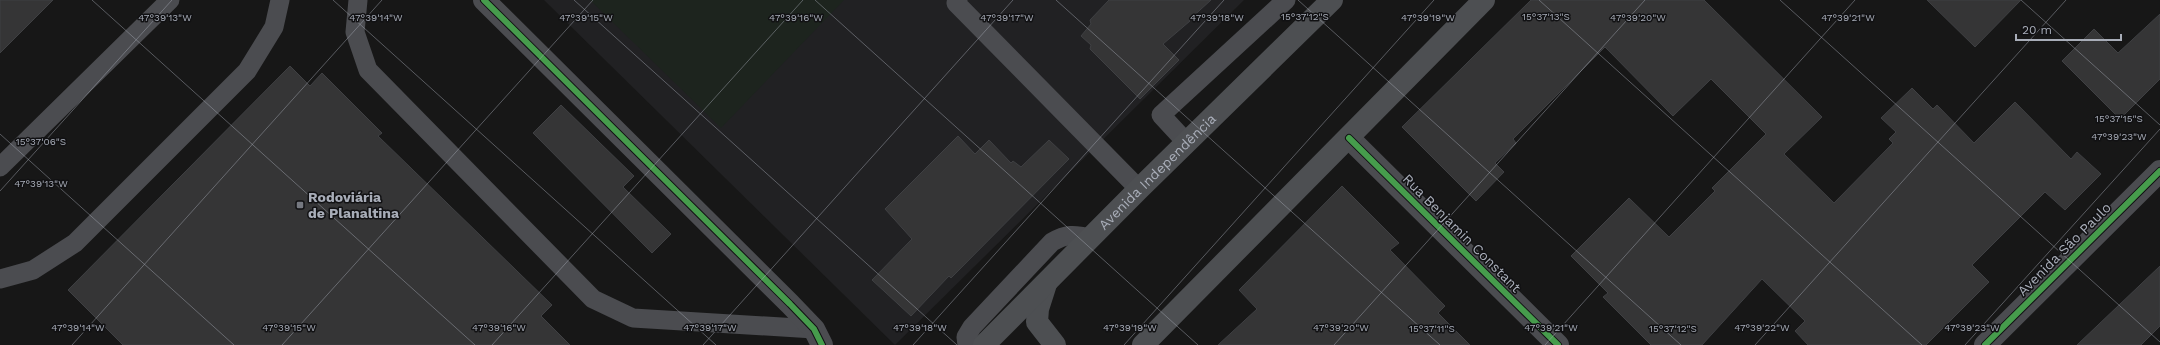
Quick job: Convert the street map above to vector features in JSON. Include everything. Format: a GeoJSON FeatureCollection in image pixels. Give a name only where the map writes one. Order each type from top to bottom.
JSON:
{"type":"FeatureCollection","features":[{"type":"Feature","properties":{"kind":"main road","name":"Avenida Independência"},"geometry":{"type":"LineString","coordinates":[[990,343],[1047,281],[1138,189],[1332,0]]}},
{"type":"Feature","properties":{"kind":"main road"},"geometry":{"type":"LineString","coordinates":[[1143,345],[1484,0]]}},
{"type":"Feature","properties":{"kind":"main road"},"geometry":{"type":"LineString","coordinates":[[1047,281],[1038,308],[1037,322],[1054,345]]}},
{"type":"Feature","properties":{"kind":"street"},"geometry":{"type":"LineString","coordinates":[[484,0],[818,337]]}},
{"type":"Feature","properties":{"kind":"street","name":"Rua Benjamin Constant"},"geometry":{"type":"LineString","coordinates":[[1349,138],[1558,345]]}},
{"type":"Feature","properties":{"kind":"street","name":"Avenida São Paulo"},"geometry":{"type":"LineString","coordinates":[[1985,345],[2160,171]]}},
{"type":"Feature","properties":{"kind":"lane"},"geometry":{"type":"LineString","coordinates":[[0,167],[170,0]]}},
{"type":"Feature","properties":{"kind":"lane"},"geometry":{"type":"LineString","coordinates":[[0,279],[33,270],[75,243],[248,71],[274,28],[280,0]]}},
{"type":"Feature","properties":{"kind":"lane"},"geometry":{"type":"LineString","coordinates":[[358,0],[355,32],[368,70],[593,299],[633,318],[818,337]]}},
{"type":"Feature","properties":{"kind":"lane"},"geometry":{"type":"LineString","coordinates":[[1186,142],[1161,115],[1286,0]]}},
{"type":"Feature","properties":{"kind":"lane"},"geometry":{"type":"LineString","coordinates":[[956,1],[1138,189]]}},
{"type":"Feature","properties":{"kind":"lane"},"geometry":{"type":"LineString","coordinates":[[968,345],[966,337],[972,327],[1052,242],[1063,236],[1072,234],[1090,238]]}},
{"type":"Feature","properties":{"kind":"shaded area"},"geometry":{"type":"Polygon","coordinates":[[[544,0],[1244,0],[895,345],[544,0]]]}},
{"type":"Feature","properties":{"kind":"shaded area"},"geometry":{"type":"Polygon","coordinates":[[[590,0],[844,0],[721,128],[590,0]]]}},
{"type":"Feature","properties":{"kind":"building"},"geometry":{"type":"Polygon","coordinates":[[[0,0],[53,0],[0,53],[0,0]]]}},
{"type":"Feature","properties":{"kind":"building"},"geometry":{"type":"Polygon","coordinates":[[[1109,0],[1211,0],[1189,20],[1190,21],[1163,44],[1179,60],[1140,99],[1090,49],[1091,45],[1081,36],[1091,24],[1090,20],[1109,0]]]}},
{"type":"Feature","properties":{"kind":"building"},"geometry":{"type":"Polygon","coordinates":[[[1531,0],[1704,0],[1822,117],[1784,154],[1834,203],[1893,143],[1889,139],[1896,132],[1881,118],[1912,88],[1933,109],[1937,105],[1974,143],[2015,102],[2071,159],[2077,152],[2101,174],[2065,210],[2045,192],[1972,265],[1989,282],[1926,345],[1808,345],[1795,331],[1805,321],[1762,279],[1702,345],[1651,345],[1603,297],[1608,293],[1571,256],[1629,198],[1669,237],[1715,191],[1712,188],[1766,134],[1711,79],[1673,116],[1605,47],[1513,139],[1516,143],[1495,163],[1504,172],[1476,201],[1402,127],[1531,0]]]}},
{"type":"Feature","properties":{"kind":"building"},"geometry":{"type":"Polygon","coordinates":[[[1927,0],[2021,0],[1975,47],[1927,0]]]}},
{"type":"Feature","properties":{"kind":"building"},"geometry":{"type":"Polygon","coordinates":[[[2160,14],[2160,79],[2120,119],[2062,61],[2094,29],[2118,53],[2160,14]]]}},
{"type":"Feature","properties":{"kind":"building","name":"Rodoviária de Planaltina"},"geometry":{"type":"Polygon","coordinates":[[[290,66],[310,86],[322,73],[382,133],[378,136],[552,305],[541,316],[570,345],[123,345],[68,290],[290,66]]]}},
{"type":"Feature","properties":{"kind":"building"},"geometry":{"type":"Polygon","coordinates":[[[561,105],[634,176],[623,187],[671,234],[652,253],[533,133],[561,105]]]}},
{"type":"Feature","properties":{"kind":"building"},"geometry":{"type":"Polygon","coordinates":[[[958,136],[975,154],[989,140],[1011,163],[1013,161],[1021,167],[1049,140],[1069,159],[951,278],[949,276],[911,316],[872,280],[912,239],[885,209],[958,136]]]}},
{"type":"Feature","properties":{"kind":"building"},"geometry":{"type":"Polygon","coordinates":[[[1342,186],[1399,243],[1390,250],[1445,306],[1438,313],[1470,345],[1218,345],[1257,309],[1239,290],[1342,186]]]}},
{"type":"Feature","properties":{"kind":"building"},"geometry":{"type":"Polygon","coordinates":[[[2160,266],[2160,326],[2141,345],[2077,345],[2160,266]]]}},
{"type":"Feature","properties":{"kind":"cycle path"},"geometry":{"type":"LineString","coordinates":[[484,0],[790,304],[814,329],[822,345]]}},
{"type":"Feature","properties":{"kind":"cycle path"},"geometry":{"type":"LineString","coordinates":[[1349,138],[1558,345]]}},
{"type":"Feature","properties":{"kind":"cycle path"},"geometry":{"type":"LineString","coordinates":[[1985,345],[2160,171]]}},
{"type":"Feature","properties":{"kind":"place","name":"Rodoviária de Planaltina"},"geometry":{"type":"Point","coordinates":[300,205]}}]}
